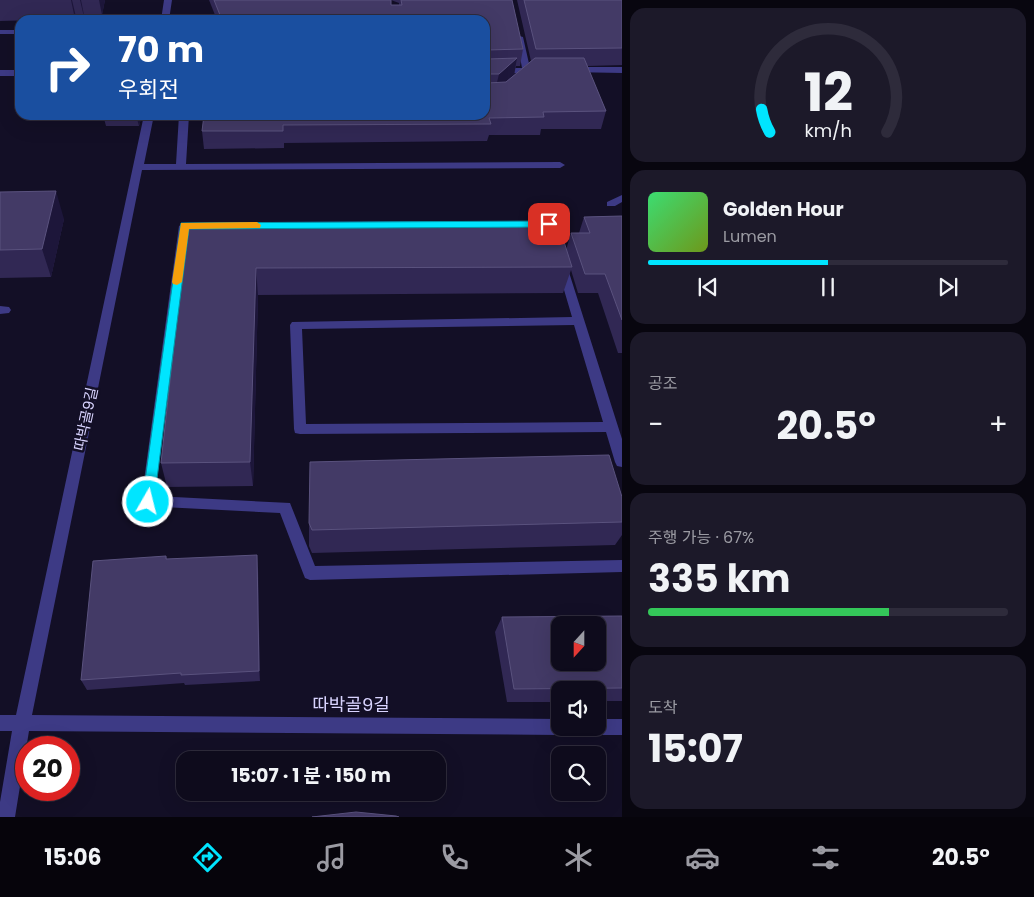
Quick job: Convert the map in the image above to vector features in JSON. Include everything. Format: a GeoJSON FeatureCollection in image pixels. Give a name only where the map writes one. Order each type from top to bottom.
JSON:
{"type":"FeatureCollection","features":[{"type":"Feature","properties":{"kind":"street"},"geometry":{"type":"LineString","coordinates":[[166,15],[168,0]]}},
{"type":"Feature","properties":{"kind":"street"},"geometry":{"type":"LineString","coordinates":[[517,26],[527,71]]}},
{"type":"Feature","properties":{"kind":"street"},"geometry":{"type":"LineString","coordinates":[[0,32],[15,32]]}},
{"type":"Feature","properties":{"kind":"street"},"geometry":{"type":"LineString","coordinates":[[490,72],[546,70]]}},
{"type":"Feature","properties":{"kind":"street"},"geometry":{"type":"LineString","coordinates":[[565,70],[622,70]]}},
{"type":"Feature","properties":{"kind":"street"},"geometry":{"type":"LineString","coordinates":[[512,83],[527,71]]}},
{"type":"Feature","properties":{"kind":"street"},"geometry":{"type":"LineString","coordinates":[[0,74],[15,73]]}},
{"type":"Feature","properties":{"kind":"street","name":"따박골9길"},"geometry":{"type":"LineString","coordinates":[[6,817],[22,723],[148,120]]}},
{"type":"Feature","properties":{"kind":"street"},"geometry":{"type":"LineString","coordinates":[[181,167],[184,120]]}},
{"type":"Feature","properties":{"kind":"street"},"geometry":{"type":"LineString","coordinates":[[139,168],[560,165]]}},
{"type":"Feature","properties":{"kind":"street"},"geometry":{"type":"LineString","coordinates":[[611,204],[622,198]]}},
{"type":"Feature","properties":{"kind":"street"},"geometry":{"type":"LineString","coordinates":[[622,462],[549,224],[184,226],[148,502],[285,507],[310,573],[622,566]]}},
{"type":"Feature","properties":{"kind":"street"},"geometry":{"type":"LineString","coordinates":[[579,321],[296,325],[300,429],[611,427]]}},
{"type":"Feature","properties":{"kind":"street","name":"따박골9길"},"geometry":{"type":"LineString","coordinates":[[0,723],[551,727]]}},
{"type":"Feature","properties":{"kind":"street"},"geometry":{"type":"LineString","coordinates":[[606,727],[622,727]]}},
{"type":"Feature","properties":{"kind":"building"},"geometry":{"type":"Polygon","coordinates":[[[214,0],[391,0],[391,5],[402,5],[401,0],[512,0],[523,49],[490,50],[490,15],[220,15],[214,0]]]}},
{"type":"Feature","properties":{"kind":"building"},"geometry":{"type":"Polygon","coordinates":[[[524,0],[622,0],[622,48],[536,49],[524,0]]]}},
{"type":"Feature","properties":{"kind":"building"},"geometry":{"type":"Polygon","coordinates":[[[517,58],[499,74],[490,74],[490,59],[517,58]]]}},
{"type":"Feature","properties":{"kind":"building"},"geometry":{"type":"Polygon","coordinates":[[[535,58],[584,58],[606,111],[543,112],[544,117],[490,118],[490,83],[506,82],[535,58]]]}},
{"type":"Feature","properties":{"kind":"building"},"geometry":{"type":"Polygon","coordinates":[[[203,120],[490,120],[491,124],[283,125],[283,131],[202,131],[203,120]]]}},
{"type":"Feature","properties":{"kind":"building"},"geometry":{"type":"Polygon","coordinates":[[[56,191],[42,249],[0,250],[0,192],[56,191]]]}},
{"type":"Feature","properties":{"kind":"building"},"geometry":{"type":"Polygon","coordinates":[[[622,216],[622,320],[605,274],[585,274],[571,233],[590,233],[584,217],[622,216]]]}},
{"type":"Feature","properties":{"kind":"building"},"geometry":{"type":"Polygon","coordinates":[[[187,225],[257,225],[257,227],[559,226],[572,267],[256,268],[250,462],[161,463],[187,225]]]}},
{"type":"Feature","properties":{"kind":"building"},"geometry":{"type":"Polygon","coordinates":[[[609,455],[622,497],[622,522],[312,530],[309,523],[310,462],[609,455]]]}},
{"type":"Feature","properties":{"kind":"building"},"geometry":{"type":"Polygon","coordinates":[[[257,555],[259,671],[181,675],[181,673],[81,680],[93,561],[166,556],[166,559],[257,555]]]}},
{"type":"Feature","properties":{"kind":"building"},"geometry":{"type":"Polygon","coordinates":[[[606,616],[622,616],[622,688],[606,688],[606,681],[551,681],[551,689],[514,689],[502,617],[551,617],[551,671],[606,671],[606,616]]]}},
{"type":"Feature","properties":{"kind":"building"},"geometry":{"type":"Polygon","coordinates":[[[356,812],[399,817],[312,817],[356,812]]]}},
{"type":"Feature","properties":{"kind":"slow traffic"},"geometry":{"type":"LineString","coordinates":[[177,282],[184,226],[257,225]]}},
{"type":"Feature","properties":{"kind":"route"},"geometry":{"type":"LineString","coordinates":[[148,502],[184,226],[549,224]]}}]}
